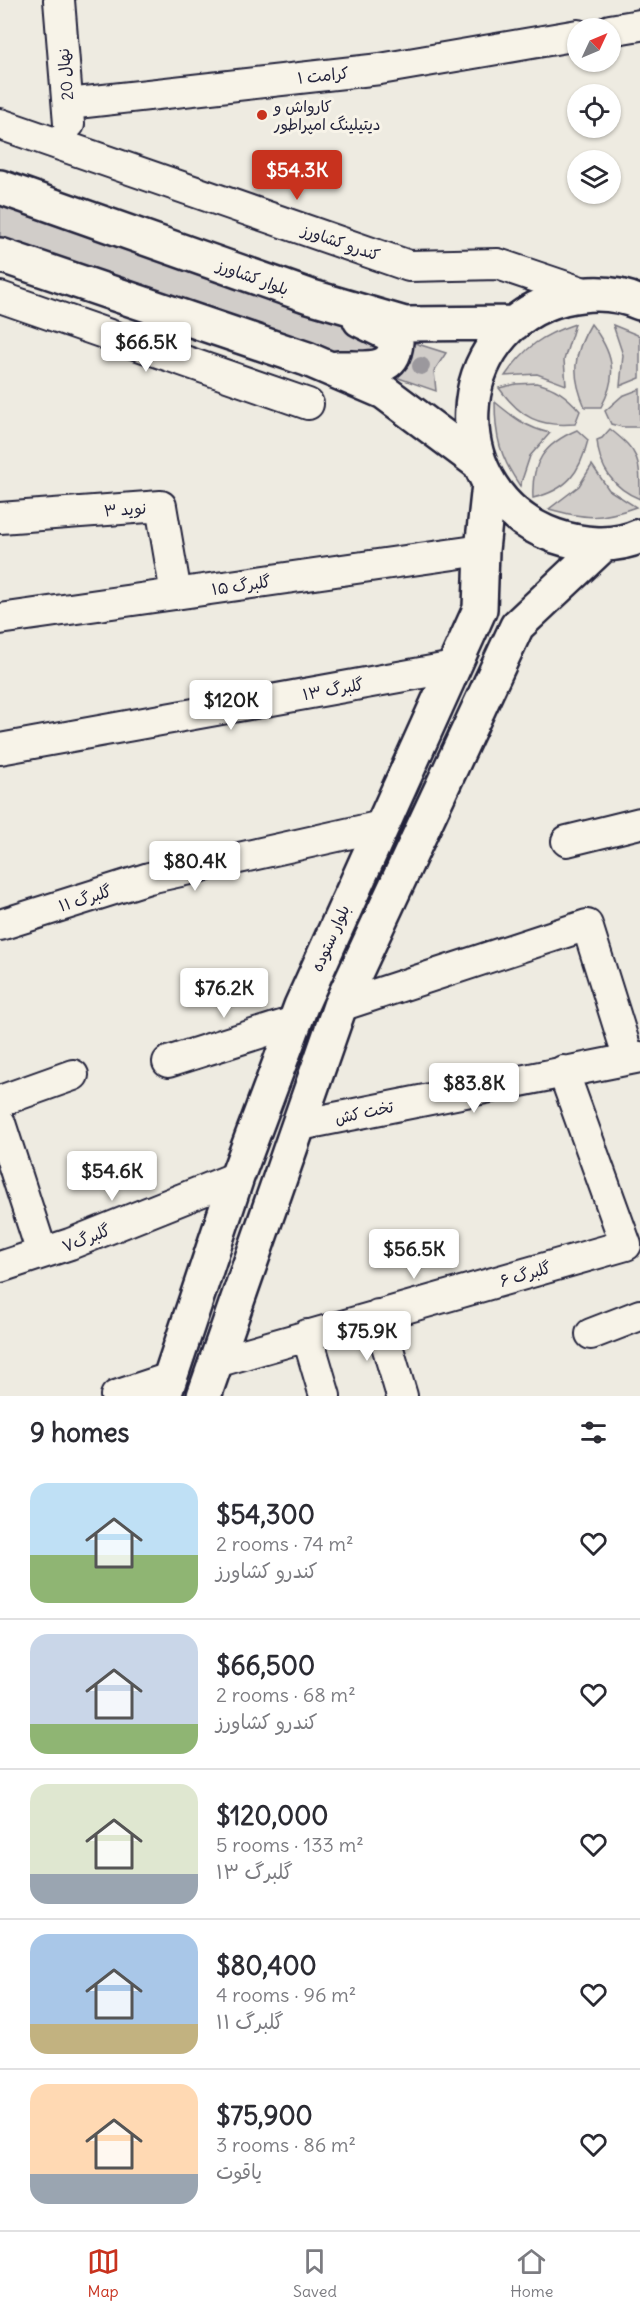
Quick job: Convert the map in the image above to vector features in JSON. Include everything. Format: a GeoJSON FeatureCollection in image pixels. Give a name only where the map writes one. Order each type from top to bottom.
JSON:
{"type":"FeatureCollection","features":[{"type":"Feature","properties":{"kind":"main road","name":"بلوار کشاورز"},"geometry":{"type":"LineString","coordinates":[[0,187],[309,296],[405,324],[514,323]]}},
{"type":"Feature","properties":{"kind":"main road"},"geometry":{"type":"LineString","coordinates":[[0,255],[331,368],[384,392],[484,473],[510,510],[538,530],[570,542],[604,544],[640,536]]}},
{"type":"Feature","properties":{"kind":"main road"},"geometry":{"type":"LineString","coordinates":[[484,473],[471,425],[475,387],[490,352],[514,323],[547,303],[584,293],[626,297],[640,303]]}},
{"type":"Feature","properties":{"kind":"main road"},"geometry":{"type":"LineString","coordinates":[[309,296],[377,327],[389,334],[396,342],[395,353],[387,363],[368,368],[331,368]]}},
{"type":"Feature","properties":{"kind":"main road","name":"بلوار ستوده"},"geometry":{"type":"LineString","coordinates":[[167,1387],[237,1177],[294,1022],[480,609],[484,473]]}},
{"type":"Feature","properties":{"kind":"main road"},"geometry":{"type":"LineString","coordinates":[[204,1396],[340,1005],[517,626],[604,544]]}},
{"type":"Feature","properties":{"kind":"street","name":"نهال 20"},"geometry":{"type":"LineString","coordinates":[[59,0],[71,147]]}},
{"type":"Feature","properties":{"kind":"street"},"geometry":{"type":"LineString","coordinates":[[621,28],[640,25]]}},
{"type":"Feature","properties":{"kind":"street","name":"کرامت ۱"},"geometry":{"type":"LineString","coordinates":[[68,104],[380,69],[567,37]]}},
{"type":"Feature","properties":{"kind":"street","name":"کندرو کشاورز"},"geometry":{"type":"LineString","coordinates":[[0,124],[409,266],[498,264],[584,293]]}},
{"type":"Feature","properties":{"kind":"street"},"geometry":{"type":"LineString","coordinates":[[0,297],[308,404]]}},
{"type":"Feature","properties":{"kind":"street","name":"نوید ۳"},"geometry":{"type":"LineString","coordinates":[[0,518],[161,506],[176,594]]}},
{"type":"Feature","properties":{"kind":"street","name":"گلبرگ ۱۵"},"geometry":{"type":"LineString","coordinates":[[0,619],[482,550]]}},
{"type":"Feature","properties":{"kind":"street","name":"گلبرگ ۱۳"},"geometry":{"type":"LineString","coordinates":[[0,749],[454,667]]}},
{"type":"Feature","properties":{"kind":"street"},"geometry":{"type":"LineString","coordinates":[[567,841],[640,823]]}},
{"type":"Feature","properties":{"kind":"street","name":"گلبرگ ۱۱"},"geometry":{"type":"LineString","coordinates":[[0,925],[149,878],[382,826]]}},
{"type":"Feature","properties":{"kind":"street"},"geometry":{"type":"LineString","coordinates":[[340,1005],[587,925],[634,1058]]}},
{"type":"Feature","properties":{"kind":"street"},"geometry":{"type":"LineString","coordinates":[[168,1062],[294,1022]]}},
{"type":"Feature","properties":{"kind":"street","name":"تخت کش"},"geometry":{"type":"LineString","coordinates":[[300,1125],[634,1058]]}},
{"type":"Feature","properties":{"kind":"street","name":"گلبرگ ۶"},"geometry":{"type":"LineString","coordinates":[[216,1362],[626,1245],[563,1071]]}},
{"type":"Feature","properties":{"kind":"street"},"geometry":{"type":"LineString","coordinates":[[0,1101],[73,1075]]}},
{"type":"Feature","properties":{"kind":"street"},"geometry":{"type":"LineString","coordinates":[[0,1123],[42,1253]]}},
{"type":"Feature","properties":{"kind":"street","name":"گلبرگ۷"},"geometry":{"type":"LineString","coordinates":[[0,1267],[100,1233],[237,1177]]}},
{"type":"Feature","properties":{"kind":"street"},"geometry":{"type":"LineString","coordinates":[[378,1315],[402,1396]]}},
{"type":"Feature","properties":{"kind":"street"},"geometry":{"type":"LineString","coordinates":[[591,1334],[640,1315]]}},
{"type":"Feature","properties":{"kind":"street"},"geometry":{"type":"LineString","coordinates":[[307,1335],[325,1396]]}},
{"type":"Feature","properties":{"kind":"street"},"geometry":{"type":"LineString","coordinates":[[116,1396],[167,1387]]}},
{"type":"Feature","properties":{"kind":"shaded area"},"geometry":{"type":"Polygon","coordinates":[[[0,203],[321,312],[377,339],[383,347],[347,360],[0,241],[0,203]]]}},
{"type":"Feature","properties":{"kind":"shaded area"},"geometry":{"type":"Polygon","coordinates":[[[575,324],[564,360],[566,385],[537,374],[505,376],[535,343],[575,324]]]}},
{"type":"Feature","properties":{"kind":"shaded area"},"geometry":{"type":"Polygon","coordinates":[[[591,324],[609,354],[611,364],[610,384],[601,407],[585,407],[576,375],[580,345],[591,324]]]}},
{"type":"Feature","properties":{"kind":"shaded area"},"geometry":{"type":"Polygon","coordinates":[[[613,325],[640,336],[640,378],[620,386],[623,355],[613,325]]]}},
{"type":"Feature","properties":{"kind":"shaded area"},"geometry":{"type":"Polygon","coordinates":[[[405,340],[446,353],[434,371],[436,391],[390,375],[405,340]]]}},
{"type":"Feature","properties":{"kind":"shaded area"},"geometry":{"type":"Polygon","coordinates":[[[536,383],[555,390],[580,411],[575,424],[551,424],[532,418],[515,407],[499,388],[536,383]]]}},
{"type":"Feature","properties":{"kind":"shaded area"},"geometry":{"type":"Polygon","coordinates":[[[640,389],[640,427],[622,427],[611,424],[605,411],[622,396],[640,389]]]}},
{"type":"Feature","properties":{"kind":"shaded area"},"geometry":{"type":"Polygon","coordinates":[[[495,402],[521,421],[550,433],[530,456],[520,486],[500,446],[495,402]]]}},
{"type":"Feature","properties":{"kind":"shaded area"},"geometry":{"type":"Polygon","coordinates":[[[610,429],[627,444],[636,458],[640,474],[640,499],[615,483],[601,460],[597,440],[610,429]]]}},
{"type":"Feature","properties":{"kind":"shaded area"},"geometry":{"type":"Polygon","coordinates":[[[577,430],[588,440],[576,471],[563,485],[545,495],[533,498],[534,475],[542,456],[556,442],[577,430]]]}},
{"type":"Feature","properties":{"kind":"shaded area"},"geometry":{"type":"Polygon","coordinates":[[[592,465],[609,490],[636,507],[592,517],[549,509],[579,486],[592,465]]]}},
{"type":"Feature","properties":{"kind":"place","name":"کارواش و دیتیلینگ امپراطور"},"geometry":{"type":"Point","coordinates":[262,115]}}]}
